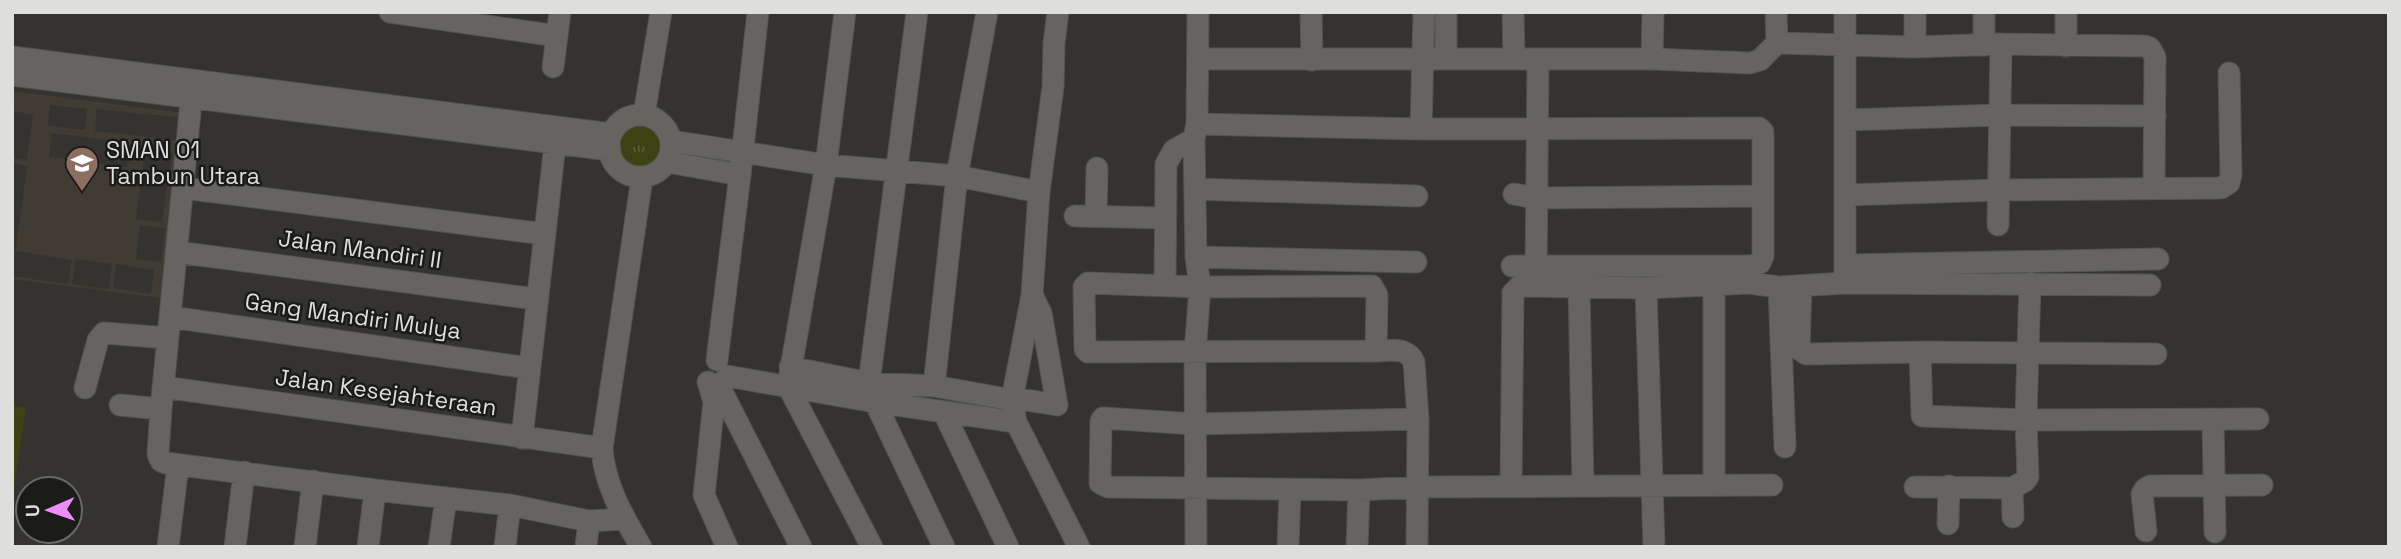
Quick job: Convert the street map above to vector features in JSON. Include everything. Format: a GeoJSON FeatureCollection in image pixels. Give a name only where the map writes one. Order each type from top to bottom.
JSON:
{"type":"FeatureCollection","features":[{"type":"Feature","properties":{"kind":"street"},"geometry":{"type":"LineString","coordinates":[[390,12],[473,18],[557,36]]}},
{"type":"Feature","properties":{"kind":"street"},"geometry":{"type":"LineString","coordinates":[[553,67],[560,12]]}},
{"type":"Feature","properties":{"kind":"street"},"geometry":{"type":"LineString","coordinates":[[644,114],[661,12]]}},
{"type":"Feature","properties":{"kind":"street"},"geometry":{"type":"LineString","coordinates":[[727,547],[705,495],[758,12]]}},
{"type":"Feature","properties":{"kind":"street"},"geometry":{"type":"LineString","coordinates":[[845,12],[826,165],[789,376],[872,547]]}},
{"type":"Feature","properties":{"kind":"street"},"geometry":{"type":"LineString","coordinates":[[917,12],[895,172],[872,393],[944,547]]}},
{"type":"Feature","properties":{"kind":"street"},"geometry":{"type":"LineString","coordinates":[[934,386],[957,176],[987,12]]}},
{"type":"Feature","properties":{"kind":"street"},"geometry":{"type":"LineString","coordinates":[[1058,12],[1054,43],[1054,87],[1039,192],[1032,295],[1012,399],[1016,422],[1079,547]]}},
{"type":"Feature","properties":{"kind":"street"},"geometry":{"type":"LineString","coordinates":[[1196,547],[1195,353],[1200,287],[1196,257],[1195,189],[1198,12]]}},
{"type":"Feature","properties":{"kind":"street"},"geometry":{"type":"LineString","coordinates":[[1311,12],[1312,60]]}},
{"type":"Feature","properties":{"kind":"street"},"geometry":{"type":"LineString","coordinates":[[1421,129],[1423,12]]}},
{"type":"Feature","properties":{"kind":"street"},"geometry":{"type":"LineString","coordinates":[[1446,12],[1446,59]]}},
{"type":"Feature","properties":{"kind":"street"},"geometry":{"type":"LineString","coordinates":[[1513,12],[1514,59]]}},
{"type":"Feature","properties":{"kind":"street"},"geometry":{"type":"LineString","coordinates":[[1653,12],[1653,59]]}},
{"type":"Feature","properties":{"kind":"street"},"geometry":{"type":"LineString","coordinates":[[1776,12],[1777,43]]}},
{"type":"Feature","properties":{"kind":"street"},"geometry":{"type":"LineString","coordinates":[[1845,12],[1845,274]]}},
{"type":"Feature","properties":{"kind":"street"},"geometry":{"type":"LineString","coordinates":[[1915,12],[1915,47]]}},
{"type":"Feature","properties":{"kind":"street"},"geometry":{"type":"LineString","coordinates":[[1984,12],[1992,44],[1999,115],[1998,225]]}},
{"type":"Feature","properties":{"kind":"street"},"geometry":{"type":"LineString","coordinates":[[2066,12],[2066,46]]}},
{"type":"Feature","properties":{"kind":"street"},"geometry":{"type":"LineString","coordinates":[[1198,59],[1653,59],[1750,63],[1760,60],[1777,43],[1915,47],[1992,44],[2144,46],[2150,48],[2155,57],[2154,188]]}},
{"type":"Feature","properties":{"kind":"street"},"geometry":{"type":"LineString","coordinates":[[12,57],[192,89],[610,142]]}},
{"type":"Feature","properties":{"kind":"street"},"geometry":{"type":"LineString","coordinates":[[1536,275],[1538,59]]}},
{"type":"Feature","properties":{"kind":"street"},"geometry":{"type":"LineString","coordinates":[[1846,195],[1998,190],[2221,188],[2230,183],[2229,73]]}},
{"type":"Feature","properties":{"kind":"street"},"geometry":{"type":"LineString","coordinates":[[12,75],[192,89]]}},
{"type":"Feature","properties":{"kind":"street"},"geometry":{"type":"LineString","coordinates":[[192,89],[160,409],[158,454],[163,462],[510,505],[589,521],[625,519]]}},
{"type":"Feature","properties":{"kind":"street"},"geometry":{"type":"LineString","coordinates":[[644,114],[662,123],[669,152],[652,175],[631,177],[614,164],[610,142],[617,125],[625,119],[644,114]]}},
{"type":"Feature","properties":{"kind":"street"},"geometry":{"type":"LineString","coordinates":[[390,115],[555,144],[610,142]]}},
{"type":"Feature","properties":{"kind":"street"},"geometry":{"type":"LineString","coordinates":[[1846,120],[1999,115],[2155,116]]}},
{"type":"Feature","properties":{"kind":"street"},"geometry":{"type":"LineString","coordinates":[[1165,284],[1166,164],[1174,150],[1196,132],[1759,128],[1763,132],[1763,256],[1750,274],[1714,286],[1579,287],[1512,266]]}},
{"type":"Feature","properties":{"kind":"street"},"geometry":{"type":"LineString","coordinates":[[522,438],[555,144]]}},
{"type":"Feature","properties":{"kind":"street"},"geometry":{"type":"LineString","coordinates":[[669,152],[743,151],[826,165],[957,176],[1039,192]]}},
{"type":"Feature","properties":{"kind":"street"},"geometry":{"type":"LineString","coordinates":[[669,152],[740,175]]}},
{"type":"Feature","properties":{"kind":"street"},"geometry":{"type":"LineString","coordinates":[[1097,169],[1086,216],[1164,218]]}},
{"type":"Feature","properties":{"kind":"street"},"geometry":{"type":"LineString","coordinates":[[641,547],[625,519],[603,469],[602,449],[642,178]]}},
{"type":"Feature","properties":{"kind":"street"},"geometry":{"type":"LineString","coordinates":[[183,188],[545,234]]}},
{"type":"Feature","properties":{"kind":"street"},"geometry":{"type":"LineString","coordinates":[[1195,189],[1417,196]]}},
{"type":"Feature","properties":{"kind":"street"},"geometry":{"type":"LineString","coordinates":[[1514,194],[1535,198],[1763,196]]}},
{"type":"Feature","properties":{"kind":"street","name":"Jalan Mandiri II"},"geometry":{"type":"LineString","coordinates":[[176,251],[536,299]]}},
{"type":"Feature","properties":{"kind":"street"},"geometry":{"type":"LineString","coordinates":[[1196,257],[1416,262]]}},
{"type":"Feature","properties":{"kind":"street"},"geometry":{"type":"LineString","coordinates":[[1511,486],[1513,293],[1536,275],[1750,274],[1779,287],[1801,286],[1845,274],[2158,259]]}},
{"type":"Feature","properties":{"kind":"street"},"geometry":{"type":"LineString","coordinates":[[1845,274],[2030,283],[2150,285]]}},
{"type":"Feature","properties":{"kind":"street"},"geometry":{"type":"LineString","coordinates":[[1376,351],[1377,295],[1372,286],[1200,287],[1088,283],[1083,292],[1086,351],[1195,353],[1406,351],[1414,362],[1418,419],[1418,547]]}},
{"type":"Feature","properties":{"kind":"street"},"geometry":{"type":"LineString","coordinates":[[1915,486],[2012,488],[2028,477],[2026,420],[2030,283]]}},
{"type":"Feature","properties":{"kind":"street"},"geometry":{"type":"LineString","coordinates":[[1714,286],[1714,485]]}},
{"type":"Feature","properties":{"kind":"street"},"geometry":{"type":"LineString","coordinates":[[1801,286],[1799,349],[1803,352],[2156,355]]}},
{"type":"Feature","properties":{"kind":"street"},"geometry":{"type":"LineString","coordinates":[[1579,287],[1583,486]]}},
{"type":"Feature","properties":{"kind":"street"},"geometry":{"type":"LineString","coordinates":[[1779,287],[1785,447]]}},
{"type":"Feature","properties":{"kind":"street"},"geometry":{"type":"LineString","coordinates":[[1646,288],[1654,547]]}},
{"type":"Feature","properties":{"kind":"street"},"geometry":{"type":"LineString","coordinates":[[872,393],[934,386],[1057,405],[1041,313],[1032,295]]}},
{"type":"Feature","properties":{"kind":"street","name":"Gang Mandiri Mulya"},"geometry":{"type":"LineString","coordinates":[[85,388],[98,340],[104,333],[169,327],[529,368]]}},
{"type":"Feature","properties":{"kind":"street"},"geometry":{"type":"LineString","coordinates":[[1920,352],[1922,416],[2026,420],[2258,419]]}},
{"type":"Feature","properties":{"kind":"street"},"geometry":{"type":"LineString","coordinates":[[717,375],[789,376],[872,393],[944,413],[1016,422]]}},
{"type":"Feature","properties":{"kind":"street"},"geometry":{"type":"LineString","coordinates":[[717,375],[801,547]]}},
{"type":"Feature","properties":{"kind":"street","name":"Jalan Kesejahteraan"},"geometry":{"type":"LineString","coordinates":[[163,387],[602,449]]}},
{"type":"Feature","properties":{"kind":"street"},"geometry":{"type":"LineString","coordinates":[[120,405],[160,409]]}},
{"type":"Feature","properties":{"kind":"street"},"geometry":{"type":"LineString","coordinates":[[944,413],[1008,547]]}},
{"type":"Feature","properties":{"kind":"street"},"geometry":{"type":"LineString","coordinates":[[1418,419],[1195,424],[1103,418],[1100,483],[1108,487],[1290,490],[1772,485]]}},
{"type":"Feature","properties":{"kind":"street"},"geometry":{"type":"LineString","coordinates":[[2213,419],[2215,532]]}},
{"type":"Feature","properties":{"kind":"street"},"geometry":{"type":"LineString","coordinates":[[168,547],[178,465]]}},
{"type":"Feature","properties":{"kind":"street"},"geometry":{"type":"LineString","coordinates":[[235,547],[244,472]]}},
{"type":"Feature","properties":{"kind":"street"},"geometry":{"type":"LineString","coordinates":[[305,547],[313,481]]}},
{"type":"Feature","properties":{"kind":"street"},"geometry":{"type":"LineString","coordinates":[[2146,531],[2141,494],[2150,486],[2262,485]]}},
{"type":"Feature","properties":{"kind":"street"},"geometry":{"type":"LineString","coordinates":[[1948,524],[1949,486]]}},
{"type":"Feature","properties":{"kind":"street"},"geometry":{"type":"LineString","coordinates":[[2012,488],[2012,517]]}},
{"type":"Feature","properties":{"kind":"street"},"geometry":{"type":"LineString","coordinates":[[368,547],[375,490]]}},
{"type":"Feature","properties":{"kind":"street"},"geometry":{"type":"LineString","coordinates":[[1288,547],[1290,490]]}},
{"type":"Feature","properties":{"kind":"street"},"geometry":{"type":"LineString","coordinates":[[1357,547],[1359,490]]}},
{"type":"Feature","properties":{"kind":"street"},"geometry":{"type":"LineString","coordinates":[[439,547],[446,498]]}},
{"type":"Feature","properties":{"kind":"street"},"geometry":{"type":"LineString","coordinates":[[505,547],[510,505]]}},
{"type":"Feature","properties":{"kind":"street"},"geometry":{"type":"LineString","coordinates":[[586,547],[589,521]]}},
{"type":"Feature","properties":{"kind":"shaded area","name":"SMAN 01 Tambun Utara"},"geometry":{"type":"Polygon","coordinates":[[[12,91],[192,114],[168,299],[12,279],[12,276],[68,284],[72,260],[12,250],[16,249],[27,166],[12,163],[12,158],[27,160],[33,115],[12,111],[12,91]],[[50,105],[48,126],[85,130],[87,109],[50,105]],[[97,109],[95,131],[181,141],[183,118],[97,109]],[[52,133],[49,157],[127,167],[129,143],[52,133]],[[145,150],[136,219],[162,222],[172,154],[145,150]],[[140,225],[136,259],[161,262],[165,228],[140,225]],[[76,259],[72,284],[109,289],[112,264],[76,259]],[[116,264],[113,288],[151,294],[154,270],[116,264]]]}},
{"type":"Feature","properties":{"kind":"green space"},"geometry":{"type":"Polygon","coordinates":[[[634,115],[650,116],[672,133],[743,151],[740,175],[668,162],[651,174],[631,177],[615,162],[610,144],[616,128],[634,115]]]}},
{"type":"Feature","properties":{"kind":"green space"},"geometry":{"type":"Polygon","coordinates":[[[12,406],[26,408],[12,500],[12,406]]]}},
{"type":"Feature","properties":{"kind":"place","name":"SMAN 01 Tambun Utara"},"geometry":{"type":"Point","coordinates":[82,193]}}]}
